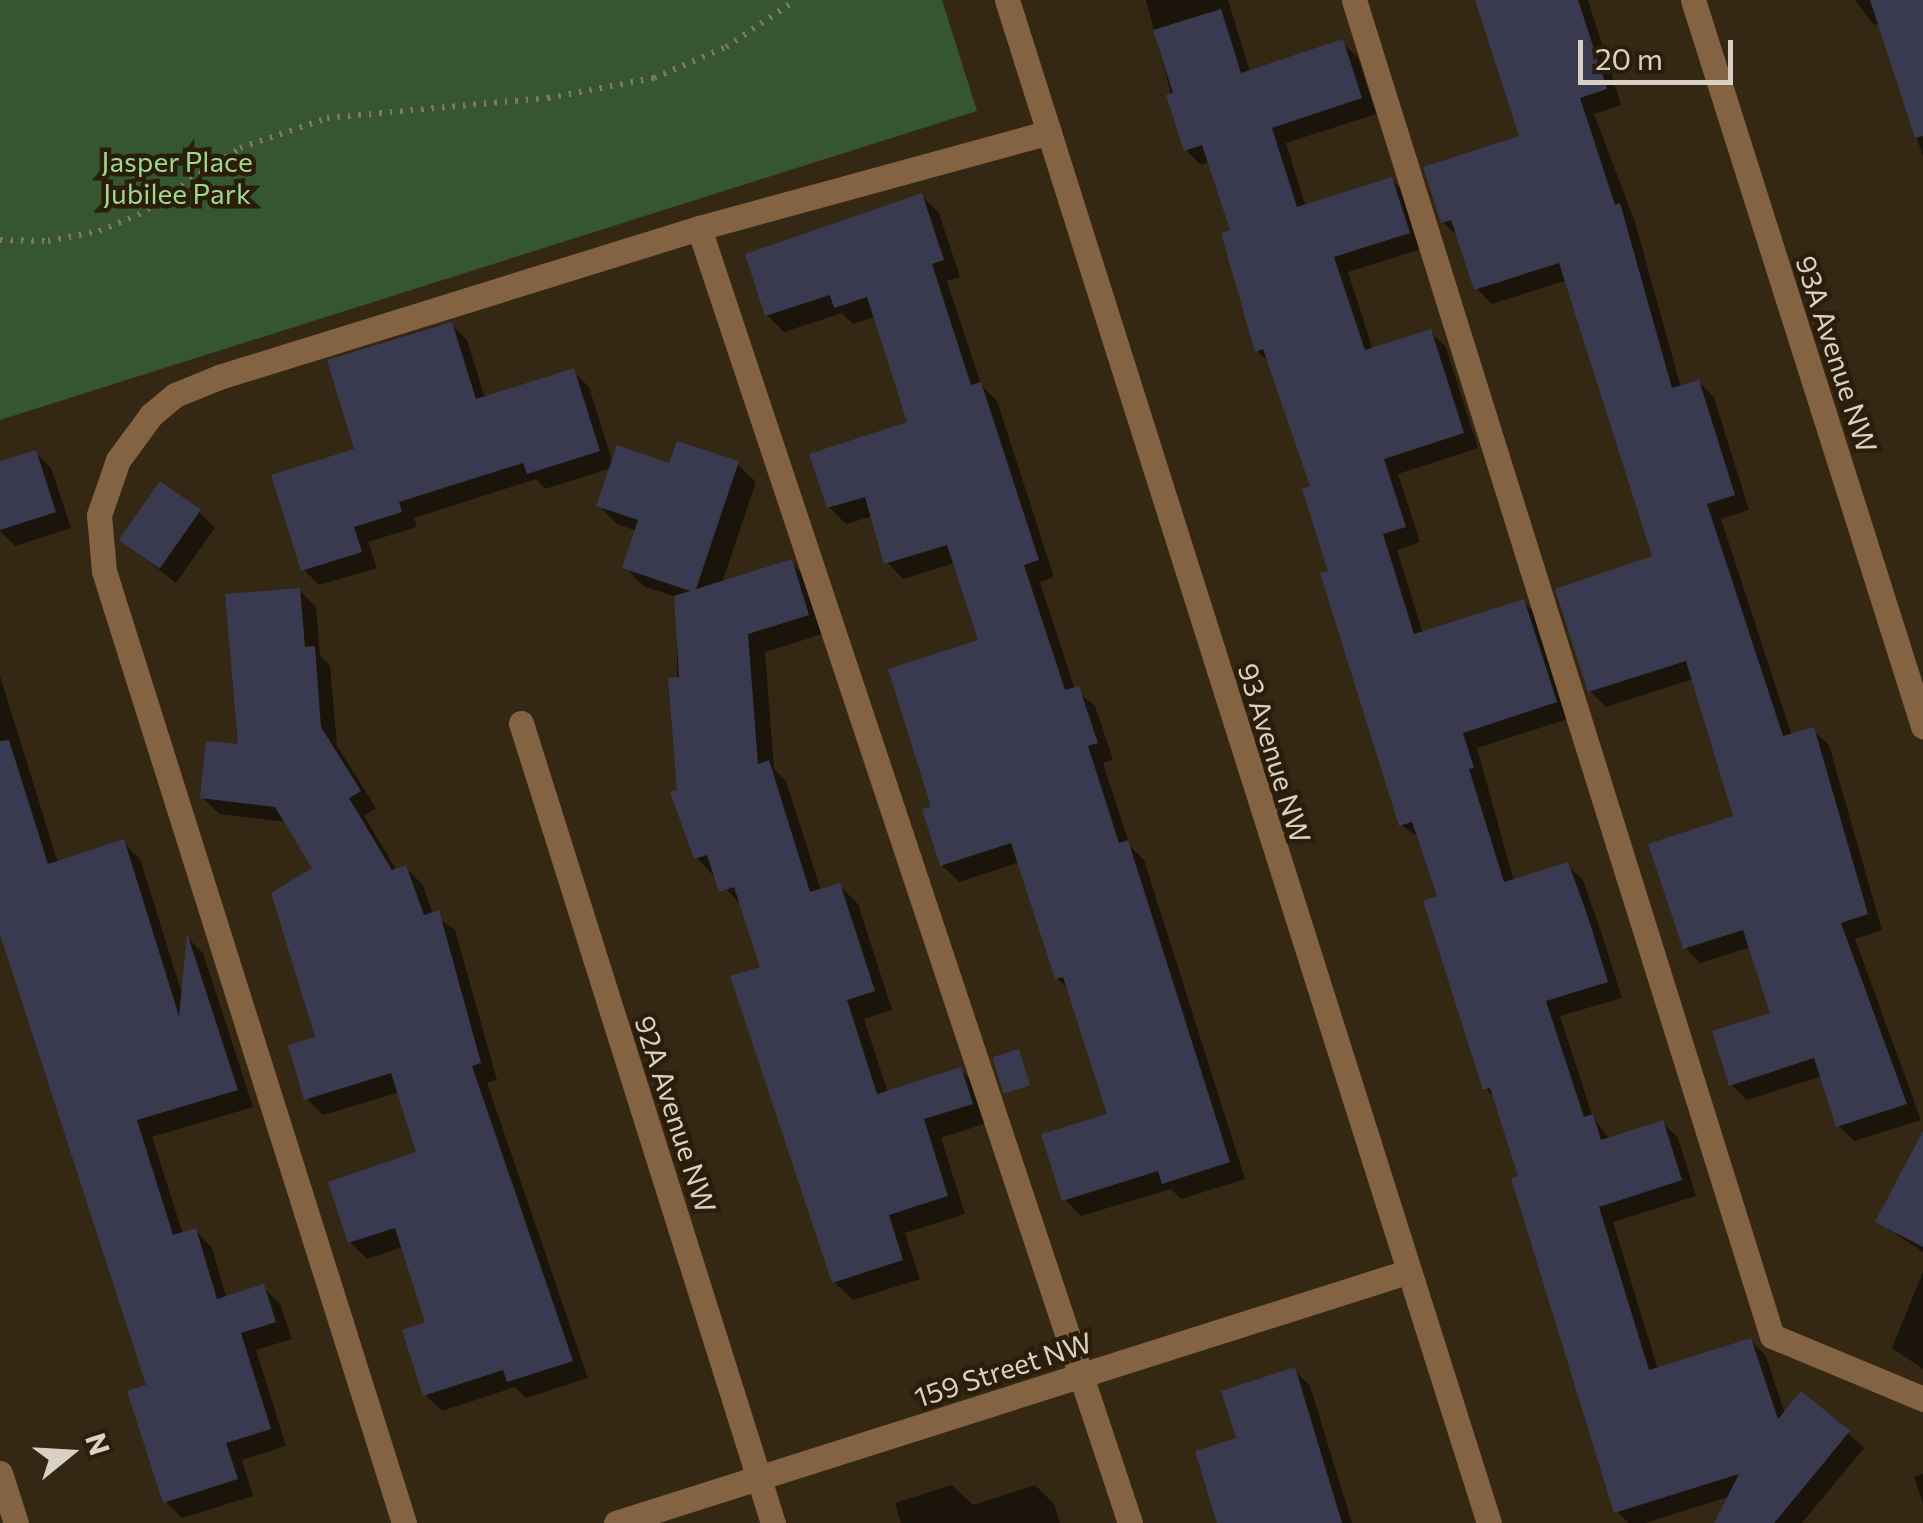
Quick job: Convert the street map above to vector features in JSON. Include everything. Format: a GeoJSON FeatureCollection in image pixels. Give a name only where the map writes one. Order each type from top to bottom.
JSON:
{"type":"FeatureCollection","features":[{"type":"Feature","properties":{"kind":"street","name":"93 Avenue NW"},"geometry":{"type":"LineString","coordinates":[[1008,0],[1489,1523]]}},
{"type":"Feature","properties":{"kind":"street"},"geometry":{"type":"LineString","coordinates":[[1354,0],[1772,1336],[1923,1399]]}},
{"type":"Feature","properties":{"kind":"street","name":"93A Avenue NW"},"geometry":{"type":"LineString","coordinates":[[1693,0],[1923,725]]}},
{"type":"Feature","properties":{"kind":"street"},"geometry":{"type":"LineString","coordinates":[[404,1523],[104,571],[99,514],[132,435],[175,395],[699,228],[1048,132]]}},
{"type":"Feature","properties":{"kind":"street"},"geometry":{"type":"LineString","coordinates":[[699,228],[1084,1374],[1130,1523]]}},
{"type":"Feature","properties":{"kind":"street","name":"92A Avenue NW"},"geometry":{"type":"LineString","coordinates":[[522,723],[773,1523]]}},
{"type":"Feature","properties":{"kind":"street","name":"159 Street NW"},"geometry":{"type":"LineString","coordinates":[[616,1523],[1407,1272]]}},
{"type":"Feature","properties":{"kind":"street"},"geometry":{"type":"LineString","coordinates":[[0,1473],[16,1523]]}},
{"type":"Feature","properties":{"kind":"path"},"geometry":{"type":"LineString","coordinates":[[0,240],[48,241],[99,231],[138,215],[240,148],[328,118],[548,98],[654,78],[726,47],[796,0]]}},
{"type":"Feature","properties":{"kind":"green space","name":"Jasper Place Jubilee Park"},"geometry":{"type":"Polygon","coordinates":[[[0,0],[942,0],[977,111],[0,420],[0,0]]]}},
{"type":"Feature","properties":{"kind":"building"},"geometry":{"type":"Polygon","coordinates":[[[1475,0],[1578,0],[1607,89],[1580,98],[1615,205],[1620,203],[1672,388],[1699,380],[1735,495],[1707,504],[1783,736],[1814,727],[1868,914],[1841,923],[1907,1104],[1836,1127],[1814,1058],[1729,1086],[1712,1031],[1770,1013],[1743,930],[1683,949],[1648,844],[1733,816],[1686,661],[1588,692],[1555,589],[1652,556],[1559,263],[1474,290],[1451,220],[1441,223],[1423,167],[1519,136],[1475,0]]]}},
{"type":"Feature","properties":{"kind":"building"},"geometry":{"type":"Polygon","coordinates":[[[1870,0],[1923,0],[1923,136],[1915,138],[1870,0]]]}},
{"type":"Feature","properties":{"kind":"building"},"geometry":{"type":"Polygon","coordinates":[[[1221,9],[1241,73],[1343,39],[1362,98],[1272,128],[1297,207],[1392,177],[1410,233],[1334,257],[1365,350],[1431,329],[1464,433],[1384,459],[1406,527],[1383,534],[1414,634],[1524,599],[1557,702],[1463,733],[1474,768],[1469,769],[1504,882],[1568,862],[1589,920],[1608,982],[1546,1001],[1584,1117],[1593,1114],[1601,1140],[1663,1120],[1682,1180],[1599,1207],[1649,1370],[1751,1338],[1778,1419],[1801,1391],[1850,1431],[1774,1523],[1714,1523],[1739,1474],[1614,1513],[1511,1178],[1518,1176],[1490,1088],[1483,1090],[1423,901],[1437,896],[1412,822],[1399,826],[1320,573],[1328,571],[1302,489],[1310,486],[1263,349],[1255,352],[1221,233],[1230,230],[1202,145],[1184,151],[1166,95],[1173,93],[1153,30],[1221,9]]]}},
{"type":"Feature","properties":{"kind":"building"},"geometry":{"type":"Polygon","coordinates":[[[922,193],[944,260],[932,264],[971,385],[981,382],[1039,560],[1024,565],[1065,690],[1079,686],[1098,743],[1088,746],[1119,843],[1128,840],[1230,1162],[1162,1184],[1158,1171],[1062,1201],[1041,1134],[1107,1114],[1063,977],[1055,979],[1011,843],[940,866],[922,809],[931,807],[888,669],[978,640],[947,545],[884,564],[865,497],[827,508],[809,454],[907,422],[867,297],[834,308],[830,295],[765,316],[745,254],[922,193]]]}},
{"type":"Feature","properties":{"kind":"building"},"geometry":{"type":"Polygon","coordinates":[[[452,322],[476,399],[574,368],[600,451],[527,474],[523,463],[399,502],[402,512],[354,527],[362,552],[301,571],[271,475],[354,449],[327,360],[452,322]]]}},
{"type":"Feature","properties":{"kind":"building"},"geometry":{"type":"Polygon","coordinates":[[[677,441],[739,461],[696,589],[792,559],[809,615],[748,634],[758,764],[769,760],[810,892],[840,883],[875,991],[847,1000],[877,1094],[961,1067],[973,1104],[924,1119],[948,1196],[889,1215],[903,1260],[832,1283],[730,976],[760,967],[734,887],[719,892],[707,855],[694,859],[670,792],[677,790],[668,678],[679,677],[674,596],[690,591],[622,568],[638,520],[596,506],[617,445],[669,463],[677,441]]]}},
{"type":"Feature","properties":{"kind":"building"},"geometry":{"type":"Polygon","coordinates":[[[36,450],[56,512],[0,530],[0,461],[36,450]]]}},
{"type":"Feature","properties":{"kind":"building"},"geometry":{"type":"Polygon","coordinates":[[[160,481],[201,510],[160,569],[119,540],[160,481]]]}},
{"type":"Feature","properties":{"kind":"building"},"geometry":{"type":"Polygon","coordinates":[[[300,588],[305,647],[315,646],[321,727],[361,791],[349,798],[392,870],[406,865],[424,915],[439,910],[481,1063],[472,1066],[573,1361],[507,1382],[503,1370],[423,1396],[402,1330],[425,1322],[395,1228],[348,1243],[328,1182],[416,1152],[391,1073],[304,1100],[288,1045],[315,1037],[271,893],[312,868],[275,807],[200,798],[206,741],[238,744],[225,594],[300,588]]]}},
{"type":"Feature","properties":{"kind":"building"},"geometry":{"type":"Polygon","coordinates":[[[9,740],[48,864],[124,839],[179,1016],[187,933],[238,1090],[137,1120],[173,1235],[196,1228],[217,1299],[264,1284],[276,1322],[241,1333],[271,1429],[226,1443],[238,1479],[163,1503],[127,1391],[146,1385],[0,934],[0,741],[9,740]]]}},
{"type":"Feature","properties":{"kind":"building"},"geometry":{"type":"Polygon","coordinates":[[[1019,1049],[1030,1085],[1003,1094],[992,1057],[1019,1049]]]}},
{"type":"Feature","properties":{"kind":"building"},"geometry":{"type":"Polygon","coordinates":[[[1923,1131],[1923,1247],[1875,1222],[1923,1131]]]}},
{"type":"Feature","properties":{"kind":"building"},"geometry":{"type":"Polygon","coordinates":[[[1295,1367],[1342,1523],[1217,1523],[1195,1451],[1236,1438],[1221,1391],[1295,1367]]]}}]}
